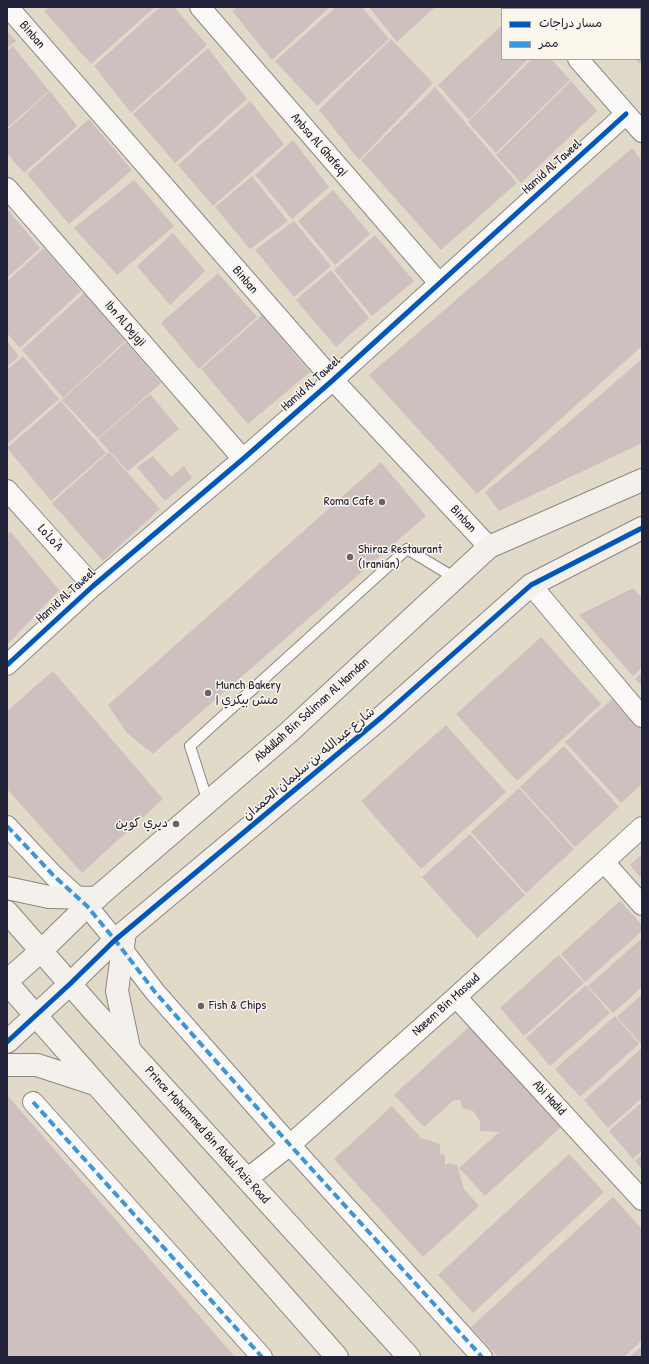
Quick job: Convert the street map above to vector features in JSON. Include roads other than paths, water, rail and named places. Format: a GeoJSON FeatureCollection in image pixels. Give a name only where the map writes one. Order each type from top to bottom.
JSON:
{"type":"FeatureCollection","features":[{"type":"Feature","properties":{"kind":"street","name":"Anbsa Al Ghafeqi"},"geometry":{"type":"LineString","coordinates":[[200,7],[439,283]]}},
{"type":"Feature","properties":{"kind":"street","name":"Binban"},"geometry":{"type":"LineString","coordinates":[[19,11],[333,380],[489,547]]}},
{"type":"Feature","properties":{"kind":"street"},"geometry":{"type":"LineString","coordinates":[[579,60],[642,132]]}},
{"type":"Feature","properties":{"kind":"street","name":"Hamid Al Taweel"},"geometry":{"type":"LineString","coordinates":[[7,665],[93,586],[243,459],[333,380],[626,114]]}},
{"type":"Feature","properties":{"kind":"street","name":"Ibn Al Dejaji"},"geometry":{"type":"LineString","coordinates":[[7,188],[243,459]]}},
{"type":"Feature","properties":{"kind":"street","name":"Abdullah Bin Soliman Al Hamdan"},"geometry":{"type":"LineString","coordinates":[[7,982],[42,950],[87,901],[208,802],[288,733],[489,547],[642,480]]}},
{"type":"Feature","properties":{"kind":"street","name":"Lo'Lo'A"},"geometry":{"type":"LineString","coordinates":[[7,490],[93,586]]}},
{"type":"Feature","properties":{"kind":"street","name":"شارع عبدالله بن سليمان الحمدان"},"geometry":{"type":"LineString","coordinates":[[7,1042],[71,984],[383,716],[530,585],[642,528]]}},
{"type":"Feature","properties":{"kind":"street"},"geometry":{"type":"LineString","coordinates":[[530,585],[642,717]]}},
{"type":"Feature","properties":{"kind":"street"},"geometry":{"type":"LineString","coordinates":[[7,826],[87,901],[121,941],[155,992],[290,1145],[482,1357]]}},
{"type":"Feature","properties":{"kind":"street","name":"Naeem Bin Masoud"},"geometry":{"type":"LineString","coordinates":[[247,1179],[290,1145],[456,997],[642,827]]}},
{"type":"Feature","properties":{"kind":"street"},"geometry":{"type":"LineString","coordinates":[[604,862],[642,905]]}},
{"type":"Feature","properties":{"kind":"street"},"geometry":{"type":"LineString","coordinates":[[7,888],[49,897],[87,901]]}},
{"type":"Feature","properties":{"kind":"street","name":"Prince Mohammed Bin Abdul Aziz Road"},"geometry":{"type":"LineString","coordinates":[[7,912],[42,950],[92,1009],[409,1357]]}},
{"type":"Feature","properties":{"kind":"street"},"geometry":{"type":"LineString","coordinates":[[121,941],[117,991],[130,1049]]}},
{"type":"Feature","properties":{"kind":"street"},"geometry":{"type":"LineString","coordinates":[[7,982],[36,1017],[337,1357]]}},
{"type":"Feature","properties":{"kind":"street","name":"Abi Hadid"},"geometry":{"type":"LineString","coordinates":[[456,997],[642,1200]]}},
{"type":"Feature","properties":{"kind":"street"},"geometry":{"type":"LineString","coordinates":[[7,1065],[37,1065],[96,1085]]}},
{"type":"Feature","properties":{"kind":"street"},"geometry":{"type":"LineString","coordinates":[[33,1102],[262,1357]]}},
{"type":"Feature","properties":{"kind":"lane"},"geometry":{"type":"LineString","coordinates":[[208,802],[190,746],[406,549],[455,578]]}},
{"type":"Feature","properties":{"kind":"place","name":"Roma Cafe"},"geometry":{"type":"Point","coordinates":[382,502]}},
{"type":"Feature","properties":{"kind":"place","name":"Shiraz Restaurant (Iranian)"},"geometry":{"type":"Point","coordinates":[350,557]}},
{"type":"Feature","properties":{"kind":"place","name":"Munch Bakery | منش بيكري"},"geometry":{"type":"Point","coordinates":[208,693]}},
{"type":"Feature","properties":{"kind":"place","name":"ديري كوين"},"geometry":{"type":"Point","coordinates":[176,824]}},
{"type":"Feature","properties":{"kind":"place","name":"Fish & Chips"},"geometry":{"type":"Point","coordinates":[201,1006]}}]}
